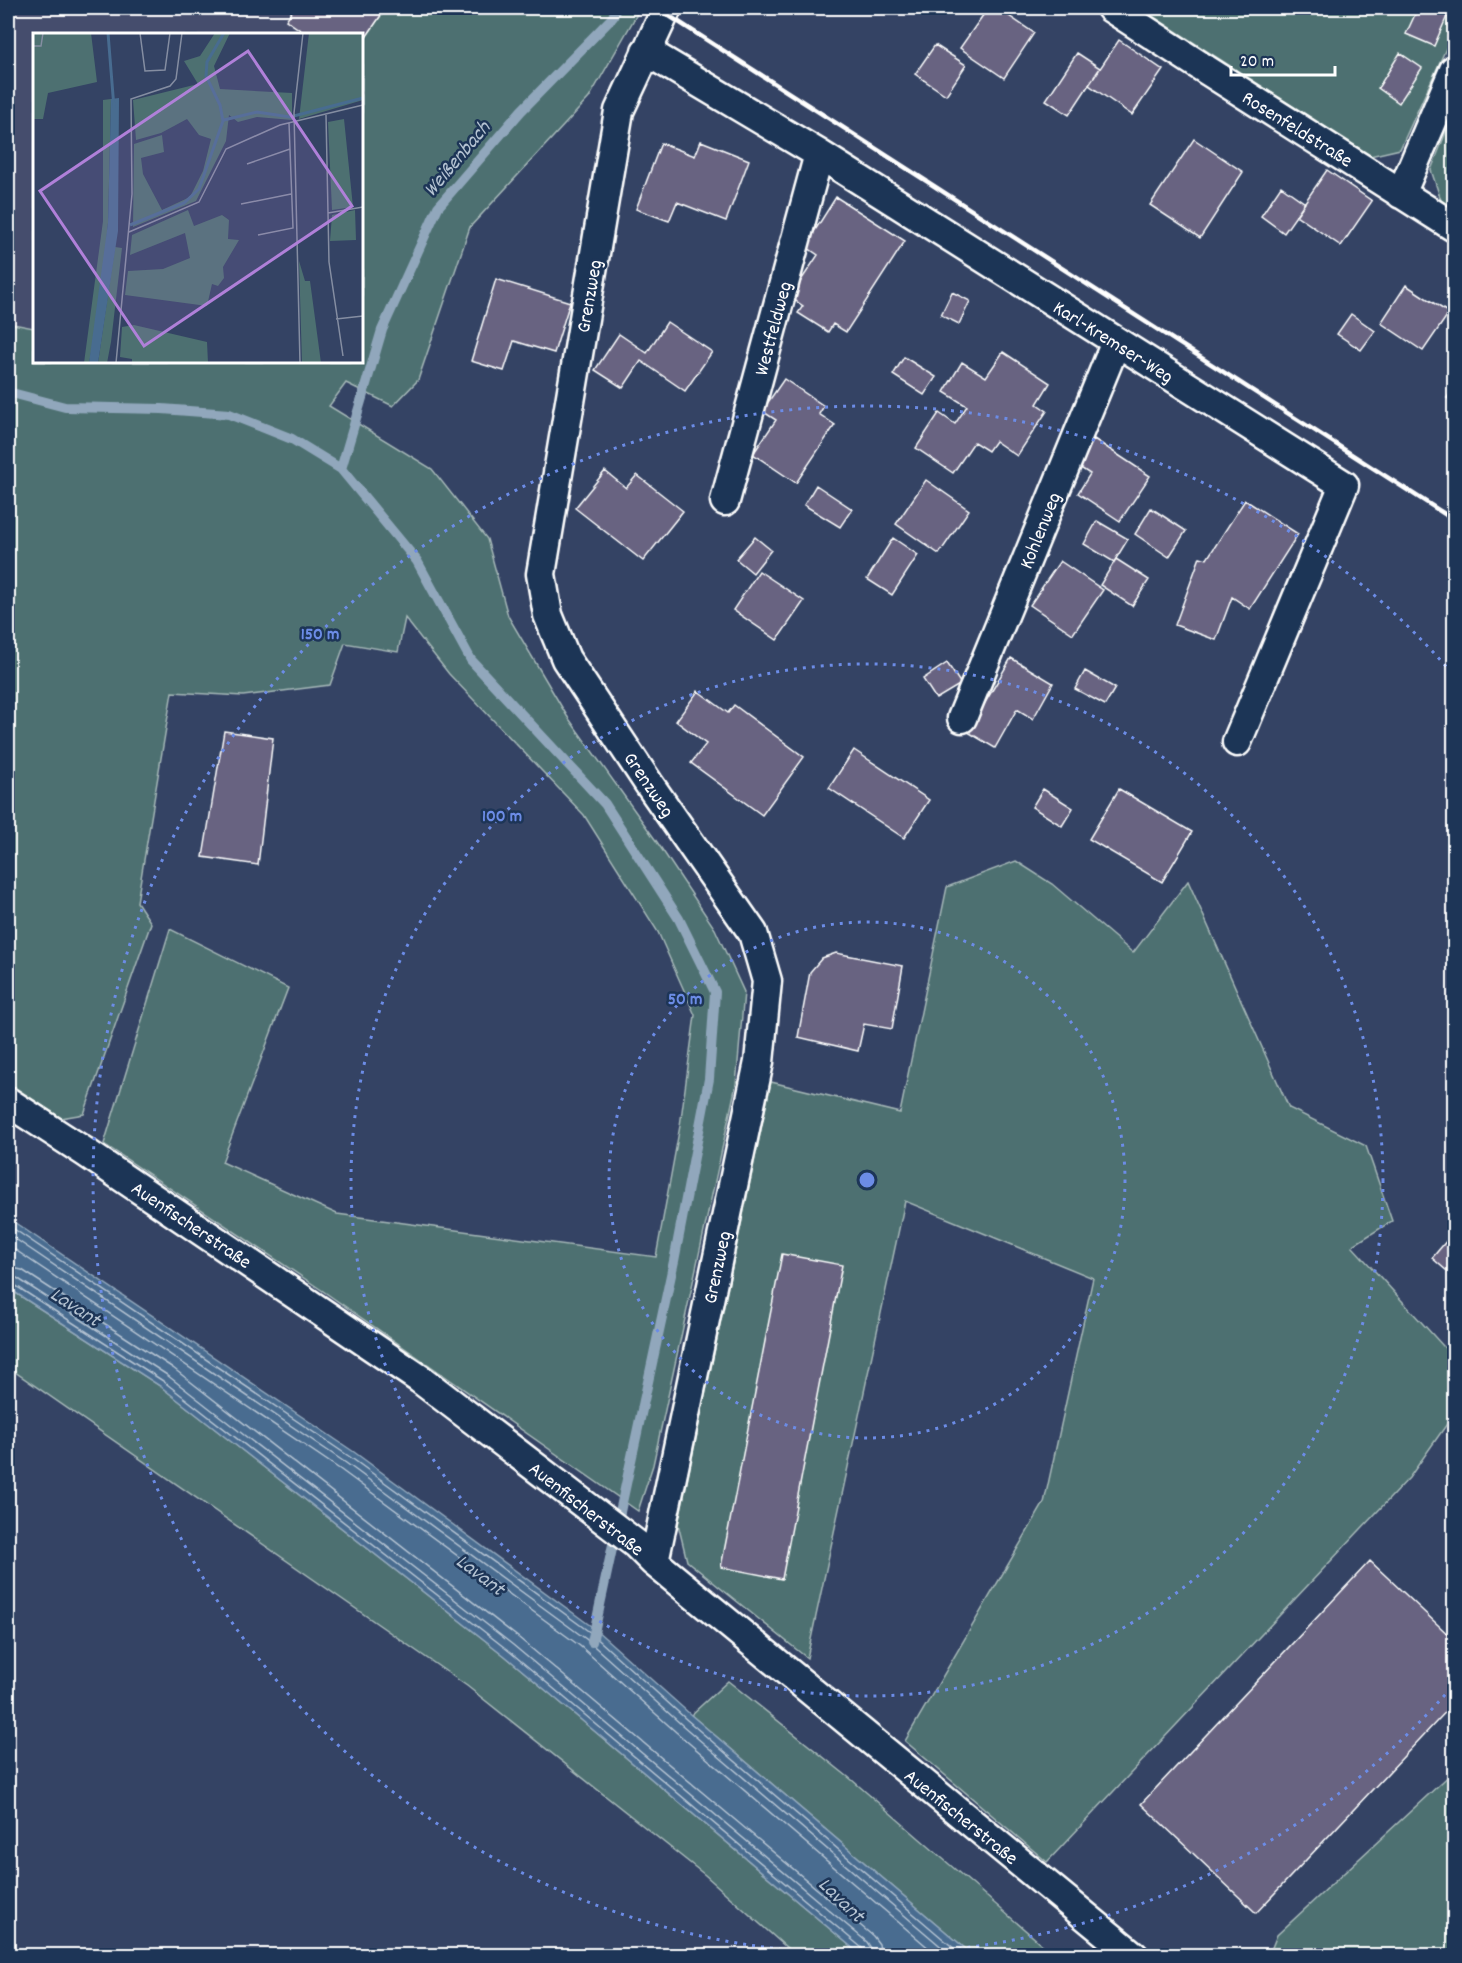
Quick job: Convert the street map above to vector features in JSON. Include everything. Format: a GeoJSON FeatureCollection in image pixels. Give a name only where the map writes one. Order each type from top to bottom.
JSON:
{"type":"FeatureCollection","features":[{"type":"Feature","properties":{"kind":"street","name":"Grenzweg"},"geometry":{"type":"LineString","coordinates":[[645,1553],[759,1062],[767,981],[753,933],[649,784],[566,659],[548,615],[541,574],[619,111],[666,8]]}},
{"type":"Feature","properties":{"kind":"street","name":"Rosenfeldstraße"},"geometry":{"type":"LineString","coordinates":[[1111,8],[1455,227]]}},
{"type":"Feature","properties":{"kind":"street","name":"Karl-Kremser-Weg"},"geometry":{"type":"LineString","coordinates":[[646,51],[819,154],[1344,485],[1237,742]]}},
{"type":"Feature","properties":{"kind":"street"},"geometry":{"type":"LineString","coordinates":[[1401,194],[1455,70]]}},
{"type":"Feature","properties":{"kind":"street","name":"Westfeldweg"},"geometry":{"type":"LineString","coordinates":[[725,501],[819,154]]}},
{"type":"Feature","properties":{"kind":"street","name":"Kohlenweg"},"geometry":{"type":"LineString","coordinates":[[962,718],[1116,342]]}},
{"type":"Feature","properties":{"kind":"street","name":"Auenfischerstraße"},"geometry":{"type":"LineString","coordinates":[[8,1102],[86,1152],[420,1379],[592,1510],[1134,1956]]}},
{"type":"Feature","properties":{"kind":"shaded area"},"geometry":{"type":"Polygon","coordinates":[[[8,8],[386,8],[363,42],[363,33],[33,33],[33,328],[8,321],[8,8]]]}},
{"type":"Feature","properties":{"kind":"green space"},"geometry":{"type":"Polygon","coordinates":[[[386,8],[627,8],[637,14],[589,98],[470,227],[418,380],[393,406],[346,383],[329,406],[432,469],[487,539],[508,616],[567,716],[657,842],[715,929],[744,992],[736,1085],[653,1465],[638,1511],[323,1291],[104,1144],[170,929],[288,988],[222,1162],[337,1214],[656,1257],[680,1126],[695,1015],[658,932],[584,815],[449,674],[405,618],[398,652],[345,643],[330,685],[243,696],[172,692],[137,902],[151,923],[84,1114],[61,1118],[8,1083],[8,321],[33,328],[33,363],[363,363],[363,42],[386,8]]]}},
{"type":"Feature","properties":{"kind":"green space"},"geometry":{"type":"Polygon","coordinates":[[[1140,8],[1454,8],[1454,31],[1400,149],[1370,156],[1140,8]]]}},
{"type":"Feature","properties":{"kind":"green space"},"geometry":{"type":"Polygon","coordinates":[[[1454,112],[1454,211],[1442,203],[1431,170],[1454,112]]]}},
{"type":"Feature","properties":{"kind":"green space"},"geometry":{"type":"Polygon","coordinates":[[[1016,861],[1052,884],[1133,953],[1188,881],[1289,1108],[1366,1146],[1392,1221],[1352,1246],[1454,1358],[1454,1414],[1409,1478],[1047,1862],[905,1741],[1044,1503],[1093,1278],[905,1201],[807,1658],[687,1561],[678,1524],[771,1082],[900,1113],[947,887],[1016,861]]]}},
{"type":"Feature","properties":{"kind":"green space"},"geometry":{"type":"Polygon","coordinates":[[[8,1288],[160,1386],[505,1656],[861,1955],[795,1955],[705,1875],[467,1686],[8,1367],[8,1288]]]}},
{"type":"Feature","properties":{"kind":"green space"},"geometry":{"type":"Polygon","coordinates":[[[728,1681],[852,1780],[1054,1955],[973,1955],[691,1715],[728,1681]]]}},
{"type":"Feature","properties":{"kind":"green space"},"geometry":{"type":"Polygon","coordinates":[[[1454,1771],[1454,1955],[1269,1955],[1277,1935],[1454,1771]]]}},
{"type":"Feature","properties":{"kind":"water","name":"Lavant"},"geometry":{"type":"Polygon","coordinates":[[[8,1218],[354,1452],[595,1629],[691,1715],[973,1955],[861,1955],[505,1656],[160,1386],[8,1288],[8,1218]]]}},
{"type":"Feature","properties":{"kind":"building"},"geometry":{"type":"Polygon","coordinates":[[[294,8],[386,8],[363,42],[363,33],[305,33],[286,20],[294,8]]]}},
{"type":"Feature","properties":{"kind":"building"},"geometry":{"type":"Polygon","coordinates":[[[988,8],[997,8],[1034,33],[1004,78],[960,48],[988,8]]]}},
{"type":"Feature","properties":{"kind":"building"},"geometry":{"type":"Polygon","coordinates":[[[1418,8],[1434,8],[1448,14],[1434,46],[1406,34],[1418,8]]]}},
{"type":"Feature","properties":{"kind":"building"},"geometry":{"type":"Polygon","coordinates":[[[1119,40],[1163,70],[1132,115],[1089,85],[1119,40]]]}},
{"type":"Feature","properties":{"kind":"building"},"geometry":{"type":"Polygon","coordinates":[[[935,45],[966,65],[946,95],[915,74],[935,45]]]}},
{"type":"Feature","properties":{"kind":"building"},"geometry":{"type":"Polygon","coordinates":[[[1077,53],[1100,68],[1069,115],[1046,100],[1077,53]]]}},
{"type":"Feature","properties":{"kind":"building"},"geometry":{"type":"Polygon","coordinates":[[[1400,53],[1422,68],[1399,103],[1378,88],[1400,53]]]}},
{"type":"Feature","properties":{"kind":"building"},"geometry":{"type":"Polygon","coordinates":[[[1194,139],[1243,172],[1200,238],[1150,205],[1194,139]]]}},
{"type":"Feature","properties":{"kind":"building"},"geometry":{"type":"Polygon","coordinates":[[[701,141],[749,160],[726,221],[677,202],[669,221],[636,209],[661,143],[695,156],[701,141]]]}},
{"type":"Feature","properties":{"kind":"building"},"geometry":{"type":"Polygon","coordinates":[[[1327,170],[1372,201],[1341,246],[1296,215],[1327,170]]]}},
{"type":"Feature","properties":{"kind":"building"},"geometry":{"type":"Polygon","coordinates":[[[1281,186],[1305,203],[1284,233],[1261,216],[1281,186]]]}},
{"type":"Feature","properties":{"kind":"building"},"geometry":{"type":"Polygon","coordinates":[[[836,197],[905,241],[846,332],[833,324],[828,332],[798,313],[803,306],[790,297],[818,255],[805,246],[836,197]]]}},
{"type":"Feature","properties":{"kind":"building"},"geometry":{"type":"Polygon","coordinates":[[[496,279],[570,302],[554,353],[514,341],[504,371],[471,361],[496,279]]]}},
{"type":"Feature","properties":{"kind":"building"},"geometry":{"type":"Polygon","coordinates":[[[1406,285],[1449,313],[1423,351],[1381,323],[1406,285]]]}},
{"type":"Feature","properties":{"kind":"building"},"geometry":{"type":"Polygon","coordinates":[[[952,292],[970,301],[959,324],[941,315],[952,292]]]}},
{"type":"Feature","properties":{"kind":"building"},"geometry":{"type":"Polygon","coordinates":[[[1351,314],[1375,331],[1361,350],[1337,334],[1351,314]]]}},
{"type":"Feature","properties":{"kind":"building"},"geometry":{"type":"Polygon","coordinates":[[[667,322],[712,352],[685,391],[641,361],[623,388],[595,370],[619,334],[647,353],[667,322]]]}},
{"type":"Feature","properties":{"kind":"building"},"geometry":{"type":"Polygon","coordinates":[[[1003,352],[1050,383],[1037,404],[1047,411],[1017,456],[995,441],[988,451],[974,442],[953,473],[916,448],[939,413],[955,424],[967,406],[944,392],[962,362],[986,377],[1003,352]]]}},
{"type":"Feature","properties":{"kind":"building"},"geometry":{"type":"Polygon","coordinates":[[[904,357],[936,377],[924,395],[893,375],[904,357]]]}},
{"type":"Feature","properties":{"kind":"building"},"geometry":{"type":"Polygon","coordinates":[[[784,379],[824,406],[819,414],[835,425],[796,483],[753,454],[776,420],[762,411],[784,379]]]}},
{"type":"Feature","properties":{"kind":"building"},"geometry":{"type":"Polygon","coordinates":[[[1454,386],[1454,403],[1447,398],[1454,386]]]}},
{"type":"Feature","properties":{"kind":"building"},"geometry":{"type":"Polygon","coordinates":[[[1094,439],[1150,476],[1120,521],[1078,493],[1090,474],[1076,465],[1094,439]]]}},
{"type":"Feature","properties":{"kind":"building"},"geometry":{"type":"Polygon","coordinates":[[[605,471],[626,488],[637,475],[683,511],[643,561],[575,508],[605,471]]]}},
{"type":"Feature","properties":{"kind":"building"},"geometry":{"type":"Polygon","coordinates":[[[926,480],[969,510],[939,554],[896,524],[926,480]]]}},
{"type":"Feature","properties":{"kind":"building"},"geometry":{"type":"Polygon","coordinates":[[[816,485],[852,509],[840,527],[804,505],[816,485]]]}},
{"type":"Feature","properties":{"kind":"building"},"geometry":{"type":"Polygon","coordinates":[[[1245,500],[1298,534],[1250,609],[1232,597],[1216,640],[1175,625],[1200,557],[1207,559],[1245,500]]]}},
{"type":"Feature","properties":{"kind":"building"},"geometry":{"type":"Polygon","coordinates":[[[1151,508],[1186,531],[1169,557],[1135,534],[1151,508]]]}},
{"type":"Feature","properties":{"kind":"building"},"geometry":{"type":"Polygon","coordinates":[[[1097,521],[1128,539],[1114,562],[1084,544],[1097,521]]]}},
{"type":"Feature","properties":{"kind":"building"},"geometry":{"type":"Polygon","coordinates":[[[755,537],[771,550],[753,573],[736,559],[755,537]]]}},
{"type":"Feature","properties":{"kind":"building"},"geometry":{"type":"Polygon","coordinates":[[[893,538],[918,555],[892,595],[867,579],[893,538]]]}},
{"type":"Feature","properties":{"kind":"building"},"geometry":{"type":"Polygon","coordinates":[[[1116,559],[1149,580],[1132,606],[1100,585],[1116,559]]]}},
{"type":"Feature","properties":{"kind":"building"},"geometry":{"type":"Polygon","coordinates":[[[1060,561],[1103,590],[1073,634],[1030,605],[1060,561]]]}},
{"type":"Feature","properties":{"kind":"building"},"geometry":{"type":"Polygon","coordinates":[[[759,571],[804,601],[777,640],[733,610],[759,571]]]}},
{"type":"Feature","properties":{"kind":"building"},"geometry":{"type":"Polygon","coordinates":[[[1011,658],[1053,683],[1033,719],[1017,709],[995,748],[968,732],[1011,658]]]}},
{"type":"Feature","properties":{"kind":"building"},"geometry":{"type":"Polygon","coordinates":[[[947,663],[961,684],[936,699],[923,679],[947,663]]]}},
{"type":"Feature","properties":{"kind":"building"},"geometry":{"type":"Polygon","coordinates":[[[1085,671],[1115,688],[1105,705],[1075,689],[1085,671]]]}},
{"type":"Feature","properties":{"kind":"building"},"geometry":{"type":"Polygon","coordinates":[[[698,691],[728,713],[734,705],[804,757],[762,815],[691,763],[706,744],[676,721],[698,691]]]}},
{"type":"Feature","properties":{"kind":"building"},"geometry":{"type":"Polygon","coordinates":[[[224,731],[273,738],[258,865],[203,857],[224,731]]]}},
{"type":"Feature","properties":{"kind":"building"},"geometry":{"type":"Polygon","coordinates":[[[854,750],[929,800],[904,838],[829,788],[854,750]]]}},
{"type":"Feature","properties":{"kind":"building"},"geometry":{"type":"Polygon","coordinates":[[[1043,789],[1073,808],[1062,826],[1032,807],[1043,789]]]}},
{"type":"Feature","properties":{"kind":"building"},"geometry":{"type":"Polygon","coordinates":[[[1119,789],[1192,832],[1162,882],[1089,839],[1119,789]]]}},
{"type":"Feature","properties":{"kind":"building"},"geometry":{"type":"Polygon","coordinates":[[[836,953],[903,966],[892,1029],[864,1024],[858,1051],[798,1037],[810,972],[822,958],[836,953]]]}},
{"type":"Feature","properties":{"kind":"building"},"geometry":{"type":"Polygon","coordinates":[[[1454,1232],[1454,1277],[1432,1258],[1454,1232]]]}},
{"type":"Feature","properties":{"kind":"building"},"geometry":{"type":"Polygon","coordinates":[[[782,1254],[842,1265],[782,1579],[721,1567],[782,1254]]]}},
{"type":"Feature","properties":{"kind":"building"},"geometry":{"type":"Polygon","coordinates":[[[1370,1561],[1454,1640],[1454,1703],[1256,1913],[1141,1804],[1370,1561]]]}},
{"type":"Feature","properties":{"kind":"waterway","name":"Weißenbach"},"geometry":{"type":"LineString","coordinates":[[341,469],[382,330],[438,207],[521,111],[613,17],[616,8]]}},
{"type":"Feature","properties":{"kind":"waterway"},"geometry":{"type":"LineString","coordinates":[[8,392],[65,407],[162,409],[229,414],[292,439],[341,469],[417,561],[471,660],[605,804],[679,919],[715,992],[709,1079],[674,1261],[592,1642]]}},
{"type":"Feature","properties":{"kind":"railway"},"geometry":{"type":"LineString","coordinates":[[657,8],[1454,520]]}}]}
